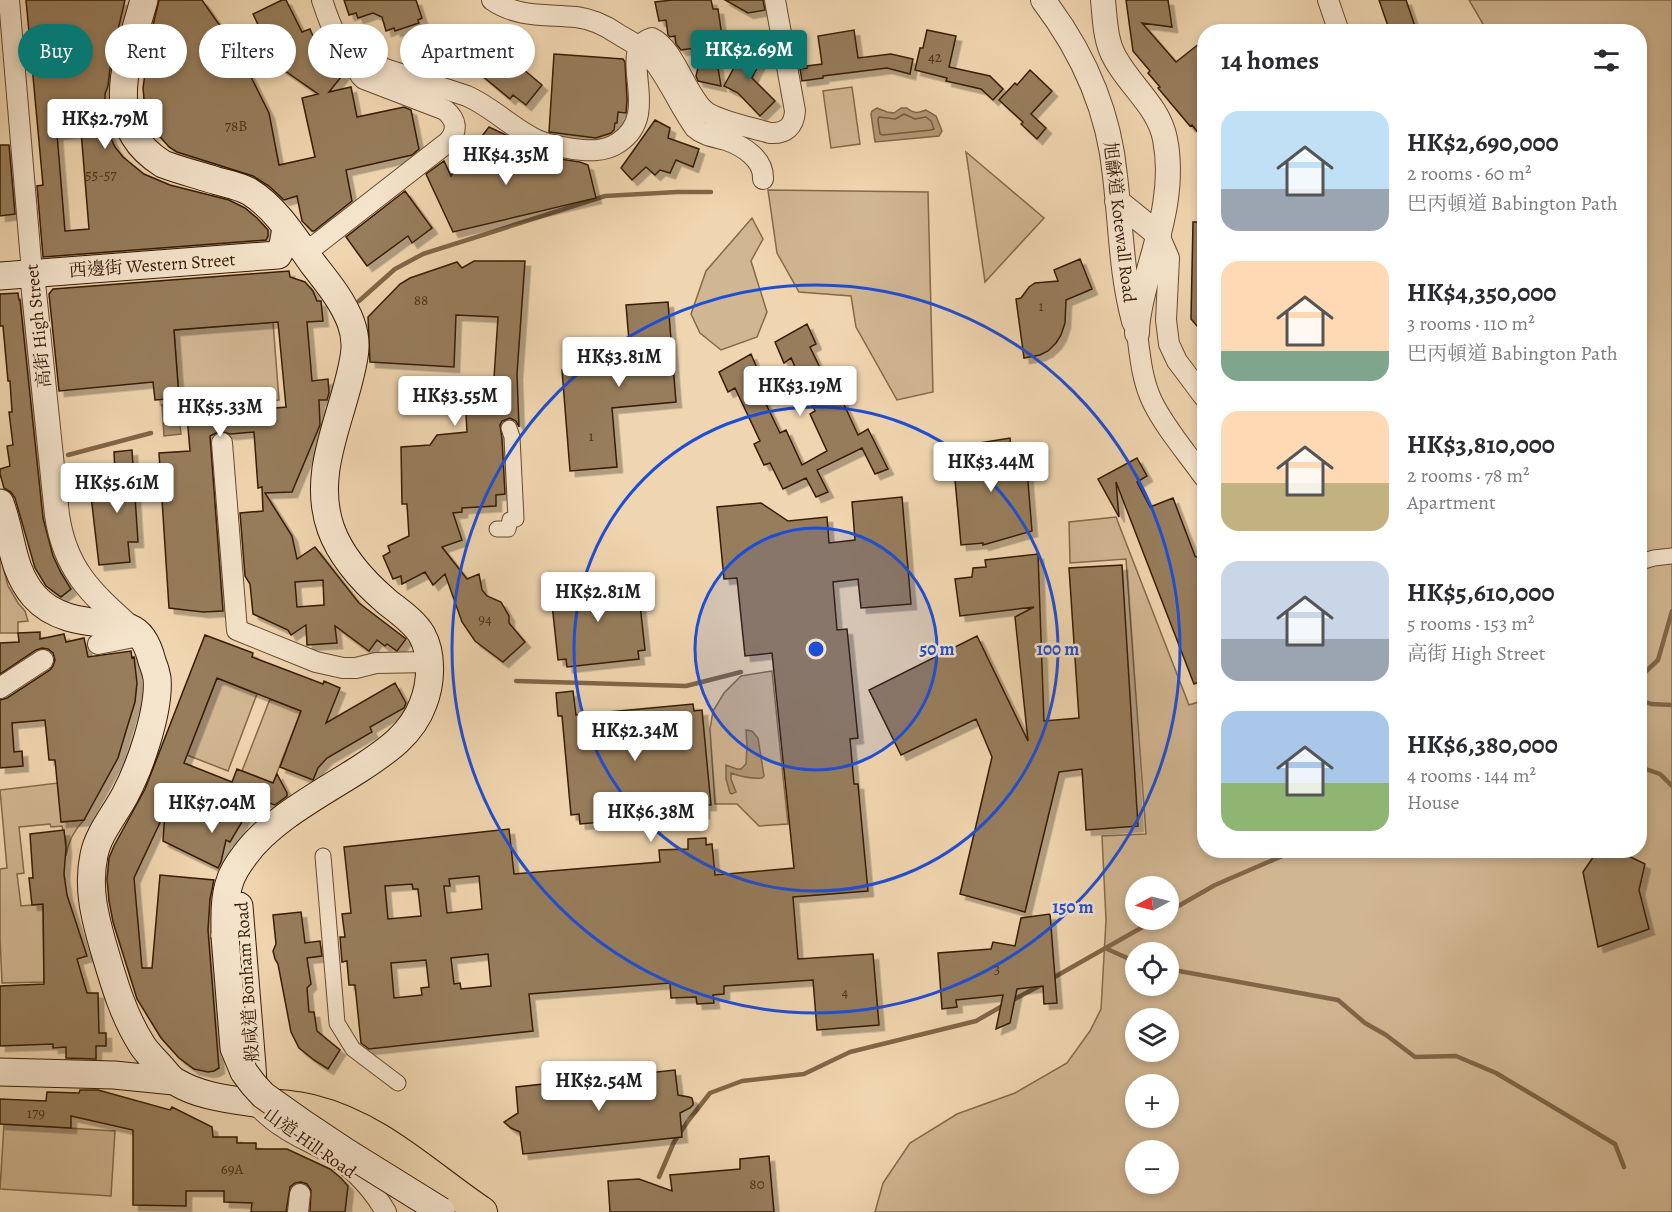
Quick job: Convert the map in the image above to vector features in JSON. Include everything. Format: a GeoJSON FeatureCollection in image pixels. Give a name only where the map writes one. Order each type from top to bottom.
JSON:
{"type":"FeatureCollection","features":[{"type":"Feature","properties":{"kind":"main road","name":"般咸道 Bonham Road"},"geometry":{"type":"LineString","coordinates":[[144,0],[123,81],[123,104],[128,124],[135,138],[153,158],[164,165],[236,186],[252,194],[273,212],[286,228],[290,252],[338,298],[351,320],[355,336],[354,356],[327,462],[324,488],[327,515],[336,542],[356,570],[422,635],[429,662],[429,686],[422,707],[402,738],[376,758],[282,819],[253,844],[235,869],[225,900],[225,936],[234,1048],[244,1072],[263,1095],[346,1152],[443,1211]]}},
{"type":"Feature","properties":{"kind":"main road","name":"西邊街 Western Street"},"geometry":{"type":"LineString","coordinates":[[0,276],[290,252]]}},
{"type":"Feature","properties":{"kind":"main road"},"geometry":{"type":"LineString","coordinates":[[0,503],[24,584],[40,602],[51,611],[65,617],[134,631],[147,645],[157,676],[156,702],[150,730],[134,777],[97,844],[91,895],[95,918],[119,1000],[144,1048],[174,1082]]}},
{"type":"Feature","properties":{"kind":"main road","name":"般咸道 Bonham Road"},"geometry":{"type":"LineString","coordinates":[[253,844],[242,877],[239,907],[254,1103]]}},
{"type":"Feature","properties":{"kind":"main road"},"geometry":{"type":"LineString","coordinates":[[0,1072],[114,1076],[174,1082],[228,1100],[296,1106],[314,1110],[369,1132],[482,1212]]}},
{"type":"Feature","properties":{"kind":"street","name":"高街 High Street"},"geometry":{"type":"LineString","coordinates":[[9,0],[32,273],[57,515],[63,544],[72,565],[85,584],[134,631]]}},
{"type":"Feature","properties":{"kind":"street"},"geometry":{"type":"LineString","coordinates":[[322,0],[331,24]]}},
{"type":"Feature","properties":{"kind":"street"},"geometry":{"type":"LineString","coordinates":[[492,0],[520,13],[578,17],[596,21],[640,47],[655,63],[695,128],[702,133],[729,141],[748,153],[763,169],[763,179]]}},
{"type":"Feature","properties":{"kind":"street"},"geometry":{"type":"LineString","coordinates":[[388,70],[482,103],[544,143],[597,151],[611,147],[623,139],[634,127],[640,97],[636,63],[640,47],[644,41],[652,38],[659,42],[700,105],[710,114],[770,133],[783,132],[794,122],[795,111],[775,0]]}},
{"type":"Feature","properties":{"kind":"street","name":"旭龢道 Kotewall Road"},"geometry":{"type":"LineString","coordinates":[[1043,0],[1072,42],[1094,87],[1107,130],[1115,175],[1127,297],[1151,399],[1197,467]]}},
{"type":"Feature","properties":{"kind":"street"},"geometry":{"type":"LineString","coordinates":[[1103,0],[1112,51],[1156,116],[1165,139],[1167,186],[1165,206],[1138,314],[1137,333]]}},
{"type":"Feature","properties":{"kind":"street"},"geometry":{"type":"LineString","coordinates":[[1328,0],[1336,24]]}},
{"type":"Feature","properties":{"kind":"street"},"geometry":{"type":"LineString","coordinates":[[290,252],[317,244],[448,142],[454,133],[452,118],[445,111],[363,78]]}},
{"type":"Feature","properties":{"kind":"street"},"geometry":{"type":"LineString","coordinates":[[1117,201],[1159,235],[1169,258],[1166,321],[1169,344],[1177,361],[1197,388]]}},
{"type":"Feature","properties":{"kind":"street"},"geometry":{"type":"LineString","coordinates":[[1121,250],[1130,262],[1143,268],[1148,277]]}},
{"type":"Feature","properties":{"kind":"street"},"geometry":{"type":"LineString","coordinates":[[497,529],[508,529],[510,520],[516,519],[512,437],[509,428]]}},
{"type":"Feature","properties":{"kind":"street"},"geometry":{"type":"LineString","coordinates":[[222,443],[237,630],[316,662],[343,668],[356,668],[376,663],[429,662]]}},
{"type":"Feature","properties":{"kind":"street"},"geometry":{"type":"LineString","coordinates":[[1647,560],[1672,556]]}},
{"type":"Feature","properties":{"kind":"street"},"geometry":{"type":"LineString","coordinates":[[98,644],[134,631]]}},
{"type":"Feature","properties":{"kind":"street"},"geometry":{"type":"LineString","coordinates":[[0,688],[43,660]]}},
{"type":"Feature","properties":{"kind":"street"},"geometry":{"type":"LineString","coordinates":[[323,855],[337,1023],[353,1049],[398,1083]]}},
{"type":"Feature","properties":{"kind":"street","name":"山道 Hill Road"},"geometry":{"type":"LineString","coordinates":[[254,1103],[283,1128],[313,1143],[344,1164],[371,1190],[386,1212]]}},
{"type":"Feature","properties":{"kind":"shaded area"},"geometry":{"type":"Polygon","coordinates":[[[1469,0],[1672,0],[1672,1212],[875,1212],[883,1183],[910,1143],[957,1114],[1015,1093],[1067,1063],[1090,1031],[1101,1009],[1106,920],[1102,836],[1146,834],[1126,559],[1070,563],[1069,522],[1116,517],[1189,705],[1197,702],[1197,858],[1647,858],[1647,24],[1483,24],[1469,0]]]}},
{"type":"Feature","properties":{"kind":"shaded area"},"geometry":{"type":"Polygon","coordinates":[[[852,87],[860,144],[831,148],[823,91],[852,87]]]}},
{"type":"Feature","properties":{"kind":"shaded area"},"geometry":{"type":"Polygon","coordinates":[[[966,152],[1044,218],[985,282],[966,152]]]}},
{"type":"Feature","properties":{"kind":"shaded area"},"geometry":{"type":"Polygon","coordinates":[[[768,190],[928,192],[933,392],[897,400],[856,327],[851,296],[799,292],[777,253],[768,190]]]}},
{"type":"Feature","properties":{"kind":"shaded area"},"geometry":{"type":"Polygon","coordinates":[[[752,218],[763,239],[751,261],[767,312],[757,337],[721,350],[700,333],[691,314],[706,271],[752,218]]]}},
{"type":"Feature","properties":{"kind":"shaded area"},"geometry":{"type":"Polygon","coordinates":[[[273,322],[279,400],[180,408],[174,330],[273,322]]]}},
{"type":"Feature","properties":{"kind":"shaded area"},"geometry":{"type":"Polygon","coordinates":[[[0,555],[8,586],[25,611],[28,621],[18,622],[18,633],[0,633],[0,555]]]}},
{"type":"Feature","properties":{"kind":"shaded area"},"geometry":{"type":"Polygon","coordinates":[[[772,671],[788,824],[759,826],[737,804],[715,804],[710,729],[713,711],[724,693],[741,676],[772,671]]]}},
{"type":"Feature","properties":{"kind":"shaded area"},"geometry":{"type":"Polygon","coordinates":[[[217,678],[257,694],[228,771],[187,755],[217,678]]]}},
{"type":"Feature","properties":{"kind":"shaded area"},"geometry":{"type":"Polygon","coordinates":[[[270,699],[301,711],[273,783],[242,771],[270,699]]]}},
{"type":"Feature","properties":{"kind":"shaded area"},"geometry":{"type":"Polygon","coordinates":[[[58,783],[62,822],[84,820],[72,836],[66,856],[66,841],[62,826],[51,827],[50,824],[19,827],[24,873],[17,874],[21,906],[43,904],[44,982],[2,983],[0,869],[7,868],[0,790],[58,783]]]}},
{"type":"Feature","properties":{"kind":"shaded area"},"geometry":{"type":"Polygon","coordinates":[[[4,1124],[115,1131],[111,1196],[0,1189],[4,1124]]]}},
{"type":"Feature","properties":{"kind":"water"},"geometry":{"type":"Polygon","coordinates":[[[877,108],[894,113],[901,108],[916,112],[926,110],[936,116],[942,131],[939,136],[875,142],[871,114],[877,108]]]}},
{"type":"Feature","properties":{"kind":"water"},"geometry":{"type":"Polygon","coordinates":[[[178,404],[181,434],[164,436],[162,405],[178,404]]]}},
{"type":"Feature","properties":{"kind":"water"},"geometry":{"type":"Polygon","coordinates":[[[746,730],[752,731],[758,738],[764,776],[750,778],[731,773],[736,792],[732,794],[726,779],[726,765],[741,769],[746,764],[746,730]]]}},
{"type":"Feature","properties":{"kind":"building"},"geometry":{"type":"Polygon","coordinates":[[[26,0],[125,0],[119,24],[105,24],[105,78],[109,78],[105,94],[105,118],[115,147],[123,157],[144,174],[170,185],[229,200],[245,208],[268,230],[268,236],[266,240],[43,257],[37,186],[43,185],[33,78],[93,78],[93,24],[28,24],[26,0]],[[81,131],[57,134],[65,231],[89,229],[81,131]]]}},
{"type":"Feature","properties":{"kind":"building"},"geometry":{"type":"Polygon","coordinates":[[[159,0],[202,0],[219,24],[199,24],[199,78],[252,78],[269,113],[279,165],[315,157],[302,98],[318,94],[295,78],[296,24],[258,24],[253,14],[286,0],[302,32],[308,30],[308,78],[340,78],[329,92],[351,87],[357,117],[404,107],[411,110],[419,149],[412,155],[346,170],[352,201],[312,231],[302,221],[297,196],[284,200],[269,186],[253,176],[177,152],[169,147],[155,131],[145,110],[144,78],[187,78],[187,24],[153,24],[159,0]]]}},
{"type":"Feature","properties":{"kind":"building"},"geometry":{"type":"Polygon","coordinates":[[[344,0],[416,0],[422,18],[416,24],[400,24],[400,29],[395,31],[394,28],[388,30],[388,24],[384,24],[382,17],[373,13],[358,18],[356,13],[349,15],[344,0]]]}},
{"type":"Feature","properties":{"kind":"building"},"geometry":{"type":"Polygon","coordinates":[[[711,0],[713,9],[718,9],[722,36],[713,38],[721,86],[698,81],[696,76],[703,47],[681,50],[676,44],[675,36],[668,35],[666,20],[659,21],[655,2],[711,0]]]}},
{"type":"Feature","properties":{"kind":"building"},"geometry":{"type":"Polygon","coordinates":[[[725,0],[763,0],[765,10],[748,13],[725,0]]]}},
{"type":"Feature","properties":{"kind":"building"},"geometry":{"type":"Polygon","coordinates":[[[1126,0],[1168,0],[1172,27],[1142,23],[1176,62],[1197,46],[1197,131],[1158,88],[1160,87],[1148,73],[1150,71],[1133,51],[1126,0]]]}},
{"type":"Feature","properties":{"kind":"building"},"geometry":{"type":"Polygon","coordinates":[[[1379,0],[1406,0],[1414,24],[1387,24],[1379,0]]]}},
{"type":"Feature","properties":{"kind":"building"},"geometry":{"type":"Polygon","coordinates":[[[854,30],[858,58],[891,54],[913,59],[910,74],[887,68],[802,81],[800,69],[822,64],[818,36],[854,30]]]}},
{"type":"Feature","properties":{"kind":"building"},"geometry":{"type":"Polygon","coordinates":[[[927,30],[956,36],[949,67],[990,76],[1003,89],[993,100],[981,89],[946,81],[947,78],[915,70],[927,30]]]}},
{"type":"Feature","properties":{"kind":"building"},"geometry":{"type":"Polygon","coordinates":[[[747,44],[764,54],[752,78],[775,101],[760,116],[738,93],[724,86],[747,44]]]}},
{"type":"Feature","properties":{"kind":"building"},"geometry":{"type":"Polygon","coordinates":[[[554,54],[623,59],[625,62],[626,113],[618,112],[617,123],[611,133],[596,138],[549,132],[554,54]]]}},
{"type":"Feature","properties":{"kind":"building"},"geometry":{"type":"Polygon","coordinates":[[[1030,70],[1052,91],[1031,114],[1046,128],[1037,139],[1021,124],[1023,122],[999,100],[1030,70]]]}},
{"type":"Feature","properties":{"kind":"building"},"geometry":{"type":"Polygon","coordinates":[[[485,78],[534,78],[542,85],[526,105],[513,95],[510,99],[485,78]]]}},
{"type":"Feature","properties":{"kind":"building"},"geometry":{"type":"Polygon","coordinates":[[[655,120],[670,128],[668,138],[699,149],[693,167],[676,160],[670,173],[660,170],[655,175],[646,167],[632,180],[621,168],[655,120]]]}},
{"type":"Feature","properties":{"kind":"building"},"geometry":{"type":"Polygon","coordinates":[[[489,127],[506,135],[498,146],[503,150],[488,171],[553,158],[580,162],[588,165],[596,198],[453,232],[426,174],[444,161],[451,176],[489,127]]]}},
{"type":"Feature","properties":{"kind":"building"},"geometry":{"type":"Polygon","coordinates":[[[0,145],[9,145],[15,214],[0,216],[0,145]]]}},
{"type":"Feature","properties":{"kind":"building"},"geometry":{"type":"Polygon","coordinates":[[[405,191],[432,228],[412,243],[408,236],[367,266],[346,237],[405,191]]]}},
{"type":"Feature","properties":{"kind":"building"},"geometry":{"type":"Polygon","coordinates":[[[1193,222],[1197,222],[1197,326],[1191,319],[1193,222]]]}},
{"type":"Feature","properties":{"kind":"building"},"geometry":{"type":"Polygon","coordinates":[[[1080,259],[1092,289],[1066,300],[1065,323],[1056,343],[1040,355],[1024,358],[1016,299],[1021,298],[1035,283],[1058,281],[1054,270],[1080,259]]]}},
{"type":"Feature","properties":{"kind":"building"},"geometry":{"type":"Polygon","coordinates":[[[474,261],[525,261],[517,374],[519,427],[516,421],[510,418],[502,421],[500,425],[505,494],[496,495],[496,506],[462,508],[462,512],[453,513],[462,540],[442,547],[467,579],[479,574],[482,590],[487,596],[501,602],[509,616],[509,623],[525,642],[503,662],[475,641],[462,622],[445,574],[433,585],[425,572],[402,584],[401,576],[393,579],[383,556],[390,552],[388,546],[409,536],[407,504],[402,504],[401,447],[430,445],[437,435],[467,432],[464,378],[494,378],[498,317],[456,315],[454,367],[370,362],[368,317],[400,284],[410,278],[457,262],[462,268],[474,261]]]}},
{"type":"Feature","properties":{"kind":"building"},"geometry":{"type":"Polygon","coordinates":[[[289,271],[290,277],[305,282],[313,291],[317,301],[321,301],[323,321],[307,322],[312,381],[328,379],[329,393],[327,400],[319,400],[320,425],[292,492],[265,493],[292,536],[297,559],[315,547],[359,603],[406,639],[397,651],[377,640],[369,651],[335,626],[337,643],[307,645],[306,625],[291,635],[288,630],[253,614],[250,584],[245,576],[240,513],[263,511],[262,487],[258,488],[254,432],[230,434],[220,431],[210,436],[223,611],[203,612],[169,608],[159,453],[190,451],[187,416],[286,407],[278,322],[174,330],[179,398],[155,400],[153,382],[59,391],[49,294],[53,289],[289,271]],[[323,580],[295,582],[297,607],[324,605],[323,580]]]}},
{"type":"Feature","properties":{"kind":"building"},"geometry":{"type":"Polygon","coordinates":[[[18,293],[43,518],[53,556],[71,589],[61,597],[46,586],[35,568],[15,498],[4,488],[0,474],[0,469],[10,466],[7,446],[13,445],[9,412],[12,412],[10,381],[8,381],[3,326],[0,326],[0,294],[18,293]]]}},
{"type":"Feature","properties":{"kind":"building"},"geometry":{"type":"Polygon","coordinates":[[[668,302],[676,402],[612,408],[617,467],[570,471],[562,370],[631,365],[626,305],[668,302]]]}},
{"type":"Feature","properties":{"kind":"building"},"geometry":{"type":"Polygon","coordinates":[[[807,324],[816,344],[810,347],[837,403],[842,400],[858,435],[868,429],[888,469],[875,474],[862,448],[817,470],[828,492],[816,497],[806,478],[783,489],[770,463],[764,465],[754,444],[760,441],[735,388],[728,392],[719,372],[751,354],[759,373],[753,377],[780,433],[786,430],[802,465],[827,451],[810,414],[815,411],[791,358],[784,363],[775,342],[807,324]]]}},
{"type":"Feature","properties":{"kind":"building"},"geometry":{"type":"Polygon","coordinates":[[[1010,438],[1012,460],[1026,458],[1032,531],[983,545],[983,543],[961,545],[953,458],[963,456],[960,446],[1010,438]]]}},
{"type":"Feature","properties":{"kind":"building"},"geometry":{"type":"Polygon","coordinates":[[[132,450],[138,542],[128,542],[130,562],[99,565],[91,496],[116,494],[114,452],[132,450]]]}},
{"type":"Feature","properties":{"kind":"building"},"geometry":{"type":"Polygon","coordinates":[[[1137,458],[1147,476],[1137,482],[1150,507],[1173,498],[1197,557],[1197,683],[1194,684],[1116,482],[1119,517],[1098,479],[1137,458]]]}},
{"type":"Feature","properties":{"kind":"building"},"geometry":{"type":"Polygon","coordinates":[[[902,497],[911,604],[861,608],[858,579],[833,582],[837,630],[847,629],[858,738],[850,739],[854,784],[858,784],[868,891],[793,897],[798,959],[873,954],[879,1025],[817,1030],[813,980],[724,986],[724,994],[713,995],[714,1003],[697,1004],[696,997],[671,998],[670,983],[529,994],[533,1031],[369,1049],[361,1043],[355,985],[349,985],[347,961],[342,962],[340,937],[345,937],[342,914],[351,913],[344,847],[509,829],[514,874],[660,862],[659,850],[688,849],[688,839],[706,838],[706,845],[712,844],[715,875],[794,868],[772,653],[745,656],[737,578],[724,579],[717,507],[761,503],[788,521],[827,517],[829,543],[855,540],[852,502],[902,497]],[[479,876],[449,879],[450,886],[444,886],[447,913],[482,909],[479,876]],[[412,884],[385,886],[388,919],[421,916],[418,889],[413,889],[412,884]],[[488,954],[451,958],[454,984],[460,983],[461,989],[491,986],[488,954]],[[426,960],[391,963],[394,998],[422,995],[421,988],[429,987],[426,960]]]}},
{"type":"Feature","properties":{"kind":"building"},"geometry":{"type":"Polygon","coordinates":[[[1038,554],[1044,721],[1079,718],[1069,568],[1122,565],[1138,826],[1086,830],[1082,769],[1059,772],[1025,912],[960,894],[992,757],[976,719],[901,755],[869,690],[977,636],[1028,741],[1015,617],[1034,607],[960,616],[955,579],[972,577],[973,568],[986,567],[985,560],[1038,554]]]}},
{"type":"Feature","properties":{"kind":"building"},"geometry":{"type":"Polygon","coordinates":[[[628,579],[629,587],[638,586],[645,650],[638,651],[639,659],[567,667],[566,659],[558,660],[551,595],[560,594],[560,586],[628,579]]]}},
{"type":"Feature","properties":{"kind":"building"},"geometry":{"type":"Polygon","coordinates":[[[40,632],[40,639],[64,634],[66,642],[84,638],[88,657],[131,651],[132,658],[134,657],[137,683],[135,702],[118,758],[84,820],[61,822],[55,760],[49,760],[45,720],[12,723],[14,752],[22,751],[23,766],[0,768],[0,700],[7,698],[50,670],[55,660],[53,653],[42,648],[0,674],[0,643],[19,642],[18,633],[40,632]]]}},
{"type":"Feature","properties":{"kind":"building"},"geometry":{"type":"Polygon","coordinates":[[[205,635],[253,653],[252,657],[323,684],[324,681],[340,688],[326,723],[395,683],[406,703],[404,708],[370,727],[372,732],[327,758],[318,768],[313,780],[280,767],[301,711],[217,678],[184,763],[232,782],[237,769],[273,783],[277,774],[287,796],[275,805],[252,797],[242,822],[230,842],[226,840],[218,868],[163,841],[165,812],[134,878],[142,968],[152,968],[160,875],[214,880],[208,930],[219,1068],[208,1072],[194,1069],[179,1058],[161,1038],[137,999],[113,922],[107,879],[109,858],[145,789],[205,635]]]}},
{"type":"Feature","properties":{"kind":"building"},"geometry":{"type":"Polygon","coordinates":[[[573,691],[576,715],[693,704],[694,711],[702,710],[711,805],[704,805],[704,813],[580,824],[579,814],[571,815],[562,716],[558,716],[556,693],[573,691]]]}},
{"type":"Feature","properties":{"kind":"building"},"geometry":{"type":"Polygon","coordinates":[[[64,830],[66,848],[64,874],[67,895],[87,956],[77,959],[87,993],[98,993],[99,1033],[106,1033],[106,1046],[96,1046],[96,1059],[66,1058],[66,1047],[53,1048],[53,1044],[0,1046],[0,986],[44,984],[43,904],[32,905],[29,878],[33,878],[30,834],[64,830]]]}},
{"type":"Feature","properties":{"kind":"building"},"geometry":{"type":"Polygon","coordinates":[[[1593,858],[1633,858],[1645,864],[1639,890],[1649,929],[1598,947],[1583,872],[1593,858]]]}},
{"type":"Feature","properties":{"kind":"building"},"geometry":{"type":"Polygon","coordinates":[[[301,912],[305,943],[320,941],[322,956],[307,958],[311,984],[307,988],[309,1012],[314,1012],[317,1031],[340,1050],[328,1069],[299,1048],[291,1032],[278,964],[273,951],[276,944],[273,915],[301,912]]]}},
{"type":"Feature","properties":{"kind":"building"},"geometry":{"type":"Polygon","coordinates":[[[1050,914],[1057,1003],[1044,1004],[1043,986],[1017,989],[1010,1023],[996,1029],[1003,995],[956,1000],[957,1007],[942,1009],[938,953],[991,949],[993,942],[1015,946],[1021,918],[1050,914]]]}},
{"type":"Feature","properties":{"kind":"building"},"geometry":{"type":"Polygon","coordinates":[[[675,1070],[678,1095],[692,1098],[693,1102],[690,1108],[680,1113],[682,1137],[523,1154],[520,1132],[504,1122],[518,1113],[516,1087],[675,1070]]]}},
{"type":"Feature","properties":{"kind":"building"},"geometry":{"type":"Polygon","coordinates":[[[80,1090],[98,1090],[170,1110],[172,1107],[212,1127],[213,1137],[237,1137],[237,1143],[256,1143],[256,1149],[287,1149],[330,1169],[341,1178],[348,1186],[345,1212],[310,1212],[311,1190],[307,1184],[301,1182],[290,1187],[286,1212],[251,1212],[252,1203],[224,1202],[224,1191],[186,1191],[186,1206],[133,1205],[133,1130],[71,1116],[71,1128],[0,1124],[0,1099],[46,1101],[47,1092],[79,1093],[80,1090]]]}},
{"type":"Feature","properties":{"kind":"building"},"geometry":{"type":"Polygon","coordinates":[[[769,1156],[774,1212],[610,1212],[608,1181],[639,1179],[672,1191],[670,1175],[740,1169],[740,1159],[769,1156]]]}},
{"type":"Feature","properties":{"kind":"waterway"},"geometry":{"type":"LineString","coordinates":[[359,301],[395,269],[423,254],[605,196],[711,192]]}},
{"type":"Feature","properties":{"kind":"waterway"},"geometry":{"type":"LineString","coordinates":[[68,455],[151,433]]}},
{"type":"Feature","properties":{"kind":"waterway"},"geometry":{"type":"LineString","coordinates":[[1647,670],[1658,660],[1672,611]]}},
{"type":"Feature","properties":{"kind":"waterway"},"geometry":{"type":"LineString","coordinates":[[516,681],[686,686],[741,672]]}},
{"type":"Feature","properties":{"kind":"waterway"},"geometry":{"type":"LineString","coordinates":[[1647,703],[1672,705]]}},
{"type":"Feature","properties":{"kind":"waterway"},"geometry":{"type":"LineString","coordinates":[[1647,769],[1660,774],[1672,786]]}},
{"type":"Feature","properties":{"kind":"waterway"},"geometry":{"type":"LineString","coordinates":[[1179,906],[1215,885],[1277,858]]}},
{"type":"Feature","properties":{"kind":"waterway"},"geometry":{"type":"LineString","coordinates":[[1051,979],[1137,930]]}},
{"type":"Feature","properties":{"kind":"waterway"},"geometry":{"type":"LineString","coordinates":[[1105,948],[1125,957]]}},
{"type":"Feature","properties":{"kind":"waterway"},"geometry":{"type":"LineString","coordinates":[[1179,971],[1338,1000],[1365,1023],[1386,1035],[1415,1057],[1456,1056],[1496,1073],[1615,1144],[1624,1167]]}},
{"type":"Feature","properties":{"kind":"waterway"},"geometry":{"type":"LineString","coordinates":[[1011,1001],[1041,985]]}},
{"type":"Feature","properties":{"kind":"waterway"},"geometry":{"type":"LineString","coordinates":[[659,1177],[674,1142],[710,1093],[742,1081],[804,1074],[850,1052],[976,1021],[1004,1005]]}}]}
